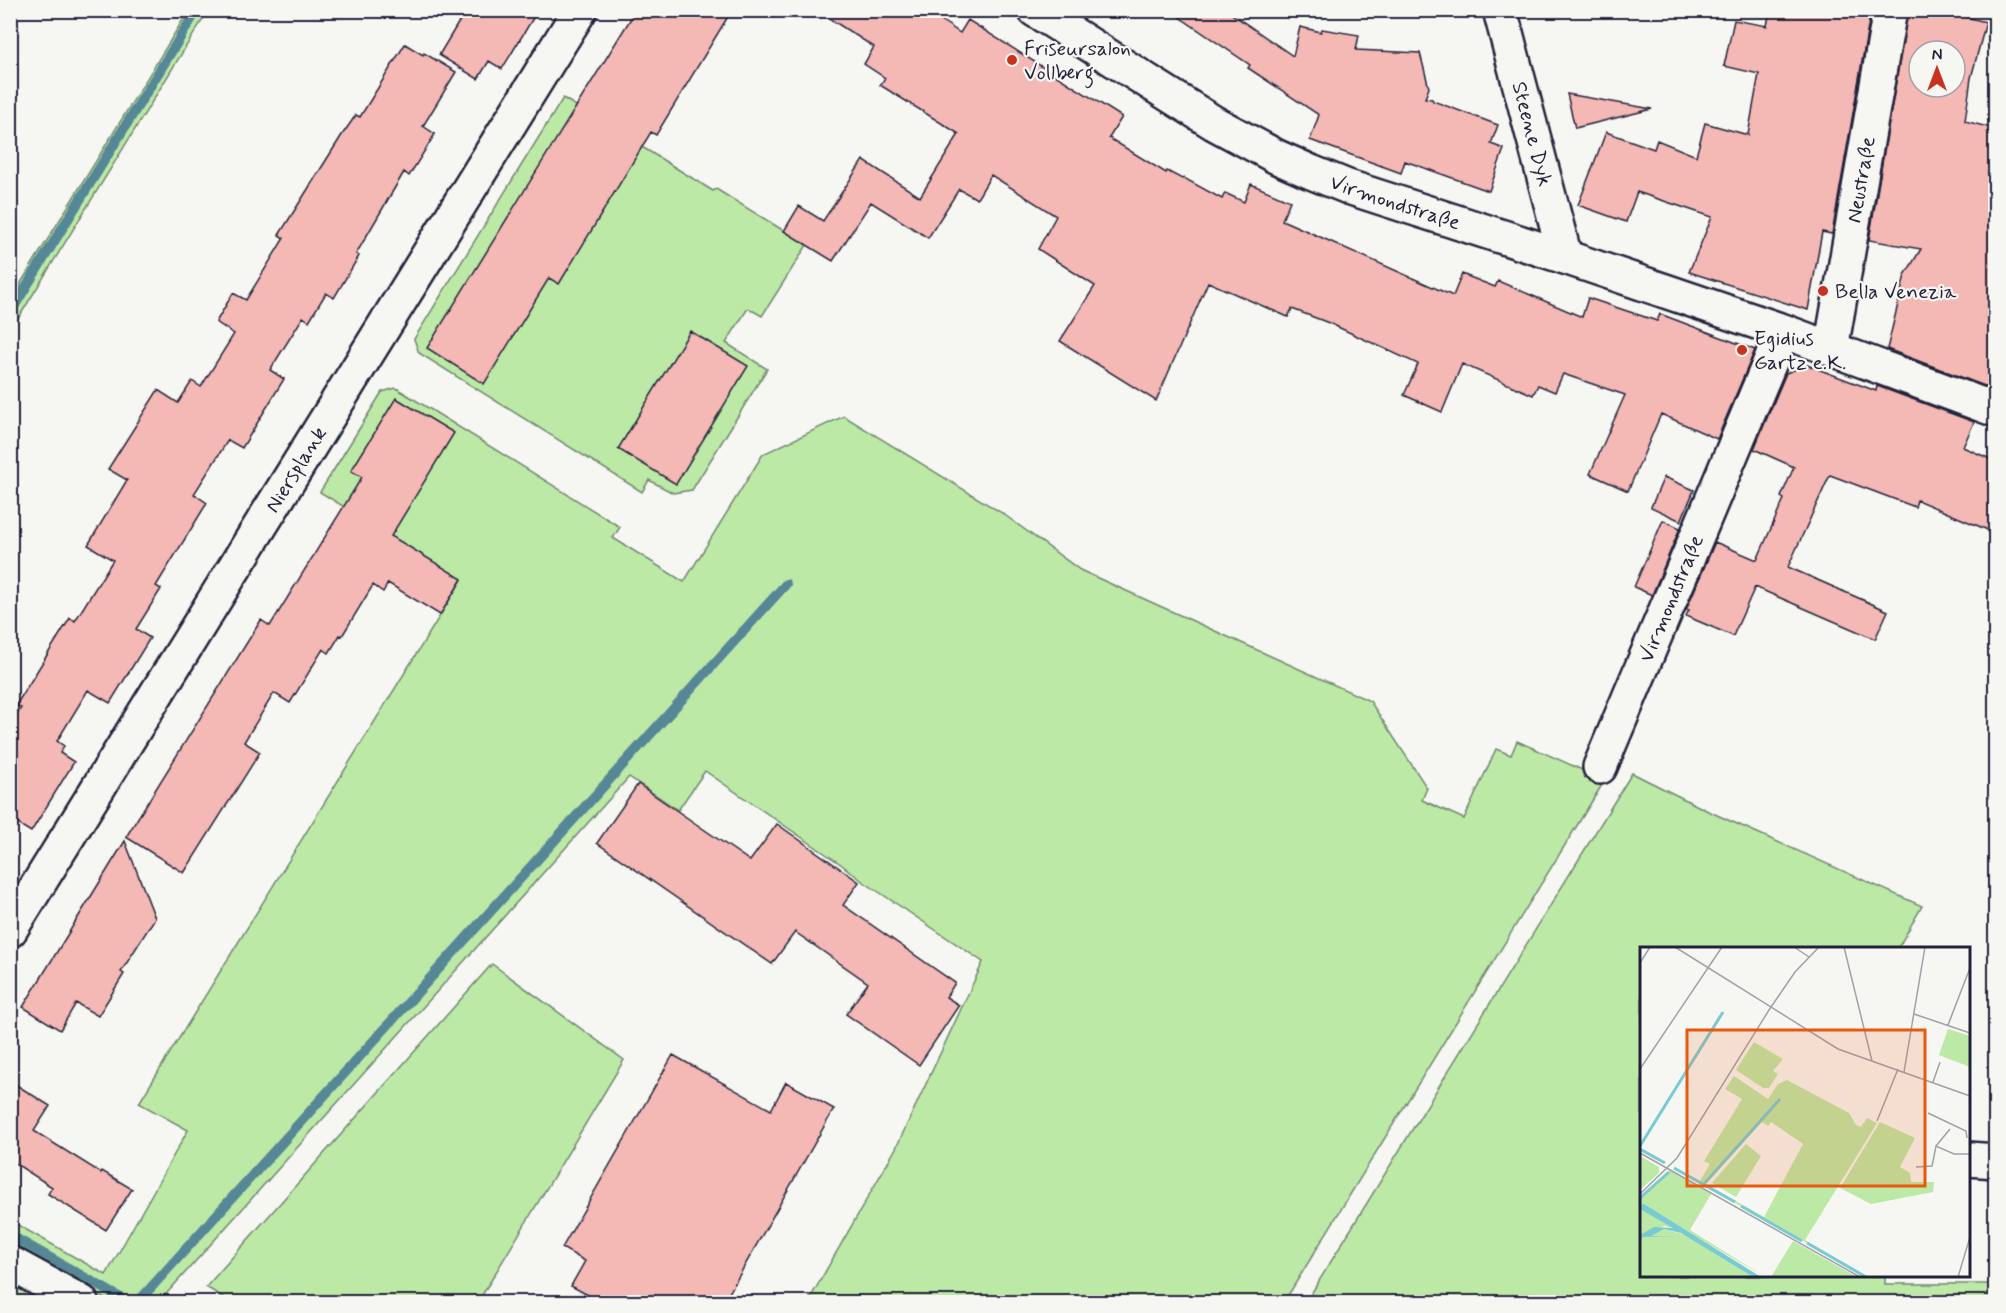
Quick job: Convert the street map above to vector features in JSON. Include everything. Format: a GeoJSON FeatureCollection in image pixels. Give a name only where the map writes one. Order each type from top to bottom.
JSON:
{"type":"FeatureCollection","features":[{"type":"Feature","properties":{"kind":"street","name":"Niersplank"},"geometry":{"type":"LineString","coordinates":[[10,930],[580,10]]}},
{"type":"Feature","properties":{"kind":"street","name":"Virmondstraße"},"geometry":{"type":"LineString","coordinates":[[1035,10],[1214,123],[1277,157],[1348,187],[1783,331],[1995,410]]}},
{"type":"Feature","properties":{"kind":"street","name":"Steene Dyk"},"geometry":{"type":"LineString","coordinates":[[1500,10],[1565,257]]}},
{"type":"Feature","properties":{"kind":"street","name":"Neustraße"},"geometry":{"type":"LineString","coordinates":[[1831,349],[1890,10]]}},
{"type":"Feature","properties":{"kind":"street","name":"Virmondstraße"},"geometry":{"type":"LineString","coordinates":[[1600,767],[1783,331]]}},
{"type":"Feature","properties":{"kind":"street"},"geometry":{"type":"LineString","coordinates":[[1970,1159],[1995,1161]]}},
{"type":"Feature","properties":{"kind":"street"},"geometry":{"type":"LineString","coordinates":[[10,1263],[81,1302]]}},
{"type":"Feature","properties":{"kind":"green space"},"geometry":{"type":"Polygon","coordinates":[[[189,10],[208,11],[11,330],[11,299],[189,10]]]}},
{"type":"Feature","properties":{"kind":"green space"},"geometry":{"type":"Polygon","coordinates":[[[563,98],[713,191],[716,189],[807,245],[762,316],[748,308],[726,343],[767,369],[692,490],[673,493],[649,480],[642,492],[419,353],[414,339],[563,98]]]}},
{"type":"Feature","properties":{"kind":"green space"},"geometry":{"type":"Polygon","coordinates":[[[396,388],[620,527],[613,538],[684,582],[763,454],[844,416],[1002,513],[1080,570],[1370,701],[1427,788],[1422,800],[1464,819],[1496,749],[1511,755],[1517,741],[1605,780],[1284,1302],[808,1302],[896,1148],[983,962],[705,771],[678,810],[629,777],[159,1302],[110,1302],[11,1246],[11,1221],[106,1275],[188,1130],[139,1103],[462,580],[320,492],[382,392],[396,388]]]}},
{"type":"Feature","properties":{"kind":"green space"},"geometry":{"type":"Polygon","coordinates":[[[1632,773],[1708,811],[1922,906],[1899,947],[1640,947],[1640,1277],[1885,1277],[1885,1284],[1995,1284],[1995,1302],[1306,1302],[1632,773]]]}},
{"type":"Feature","properties":{"kind":"green space"},"geometry":{"type":"Polygon","coordinates":[[[492,964],[624,1060],[478,1302],[231,1302],[206,1287],[492,964]]]}},
{"type":"Feature","properties":{"kind":"green space"},"geometry":{"type":"Polygon","coordinates":[[[11,1273],[62,1302],[11,1302],[11,1273]]]}},
{"type":"Feature","properties":{"kind":"building"},"geometry":{"type":"Polygon","coordinates":[[[466,10],[538,10],[502,69],[489,61],[478,79],[439,55],[466,10]]]}},
{"type":"Feature","properties":{"kind":"building"},"geometry":{"type":"Polygon","coordinates":[[[636,10],[732,10],[656,135],[651,132],[559,284],[549,278],[484,384],[427,348],[636,10]]]}},
{"type":"Feature","properties":{"kind":"building"},"geometry":{"type":"Polygon","coordinates":[[[816,10],[926,10],[960,33],[968,20],[1122,117],[1109,138],[1166,173],[1167,171],[1184,178],[1222,199],[1225,193],[1244,202],[1251,184],[1290,201],[1282,220],[1453,296],[1462,274],[1495,287],[1498,281],[1582,317],[1588,298],[1657,321],[1660,314],[1755,350],[1717,439],[1661,414],[1628,491],[1590,474],[1625,395],[1563,374],[1555,392],[1538,385],[1533,395],[1462,364],[1442,412],[1404,395],[1418,364],[1329,323],[1292,309],[1288,317],[1208,282],[1156,401],[1060,341],[1095,286],[1038,249],[1056,216],[991,175],[977,199],[959,189],[928,238],[871,202],[833,261],[784,231],[799,206],[823,221],[863,160],[920,197],[959,134],[880,85],[885,78],[864,64],[874,47],[816,10]]]}},
{"type":"Feature","properties":{"kind":"building"},"geometry":{"type":"Polygon","coordinates":[[[1169,10],[1226,10],[1293,56],[1300,27],[1321,32],[1322,29],[1359,35],[1356,50],[1420,53],[1429,88],[1425,98],[1498,125],[1491,144],[1504,149],[1489,191],[1405,161],[1401,173],[1310,140],[1319,115],[1248,68],[1250,65],[1169,10]]]}},
{"type":"Feature","properties":{"kind":"building"},"geometry":{"type":"Polygon","coordinates":[[[1770,10],[1871,10],[1832,234],[1822,232],[1808,310],[1689,272],[1712,217],[1637,192],[1626,222],[1578,205],[1606,132],[1654,149],[1657,140],[1696,156],[1705,123],[1748,135],[1759,74],[1724,66],[1734,20],[1767,26],[1770,10]]]}},
{"type":"Feature","properties":{"kind":"building"},"geometry":{"type":"Polygon","coordinates":[[[1908,10],[1938,10],[1986,22],[1971,78],[1965,121],[1995,129],[1995,198],[1988,225],[1995,228],[1995,375],[1990,388],[1887,349],[1905,275],[1921,249],[1869,240],[1908,10]]]}},
{"type":"Feature","properties":{"kind":"building"},"geometry":{"type":"Polygon","coordinates":[[[405,44],[456,72],[423,126],[435,134],[409,176],[404,172],[356,254],[359,256],[334,298],[326,293],[309,321],[303,317],[270,370],[284,379],[242,448],[228,440],[194,494],[207,503],[156,586],[161,589],[136,629],[150,638],[110,703],[88,690],[57,741],[64,746],[60,753],[74,762],[31,832],[10,819],[10,726],[21,708],[16,705],[70,618],[75,621],[113,560],[88,545],[127,480],[108,469],[158,390],[178,403],[192,381],[201,387],[234,334],[216,322],[233,293],[246,300],[284,238],[279,235],[342,135],[356,115],[360,117],[405,44]]]}},
{"type":"Feature","properties":{"kind":"building"},"geometry":{"type":"Polygon","coordinates":[[[1567,94],[1652,109],[1575,128],[1567,94]]]}},
{"type":"Feature","properties":{"kind":"building"},"geometry":{"type":"Polygon","coordinates":[[[690,331],[748,366],[676,484],[618,449],[690,331]]]}},
{"type":"Feature","properties":{"kind":"building"},"geometry":{"type":"Polygon","coordinates":[[[1807,365],[1876,391],[1877,386],[1974,422],[1963,447],[1995,461],[1995,533],[1917,500],[1915,507],[1830,475],[1788,567],[1888,611],[1875,639],[1755,587],[1733,636],[1686,616],[1689,610],[1686,610],[1715,542],[1757,560],[1784,499],[1781,497],[1794,467],[1754,449],[1786,373],[1807,365]]]}},
{"type":"Feature","properties":{"kind":"building"},"geometry":{"type":"Polygon","coordinates":[[[396,398],[454,433],[391,536],[462,579],[440,615],[388,583],[383,592],[373,585],[329,653],[323,649],[290,703],[274,693],[244,742],[260,752],[184,873],[126,837],[261,620],[270,626],[362,477],[351,471],[396,398]]]}},
{"type":"Feature","properties":{"kind":"building"},"geometry":{"type":"Polygon","coordinates":[[[1664,477],[1694,490],[1681,521],[1651,507],[1664,477]]]}},
{"type":"Feature","properties":{"kind":"building"},"geometry":{"type":"Polygon","coordinates":[[[1663,520],[1680,528],[1652,595],[1634,587],[1663,520]]]}},
{"type":"Feature","properties":{"kind":"building"},"geometry":{"type":"Polygon","coordinates":[[[638,784],[750,861],[777,824],[859,882],[843,905],[955,983],[946,997],[959,1005],[919,1065],[846,1014],[868,983],[795,932],[772,964],[597,843],[638,784]]]}},
{"type":"Feature","properties":{"kind":"building"},"geometry":{"type":"Polygon","coordinates":[[[125,841],[155,918],[121,972],[124,974],[98,1016],[76,1003],[60,1030],[23,1007],[125,841]]]}},
{"type":"Feature","properties":{"kind":"building"},"geometry":{"type":"Polygon","coordinates":[[[673,1055],[771,1110],[786,1082],[834,1109],[724,1302],[601,1302],[571,1286],[585,1261],[562,1248],[673,1055]]]}},
{"type":"Feature","properties":{"kind":"building"},"geometry":{"type":"Polygon","coordinates":[[[10,1081],[50,1106],[34,1131],[101,1173],[102,1171],[132,1189],[106,1230],[48,1194],[52,1187],[13,1162],[10,1166],[10,1081]]]}},
{"type":"Feature","properties":{"kind":"waterway"},"geometry":{"type":"LineString","coordinates":[[10,313],[197,10]]}},
{"type":"Feature","properties":{"kind":"waterway"},"geometry":{"type":"LineString","coordinates":[[138,1302],[786,584]]}},
{"type":"Feature","properties":{"kind":"waterway"},"geometry":{"type":"LineString","coordinates":[[10,1235],[128,1302]]}},
{"type":"Feature","properties":{"kind":"place","name":"Friseursalon Vollberg"},"geometry":{"type":"Point","coordinates":[1012,60]}},
{"type":"Feature","properties":{"kind":"place","name":"Bella Venezia"},"geometry":{"type":"Point","coordinates":[1823,291]}},
{"type":"Feature","properties":{"kind":"place","name":"Egidius Gartz e.K."},"geometry":{"type":"Point","coordinates":[1742,350]}}]}
